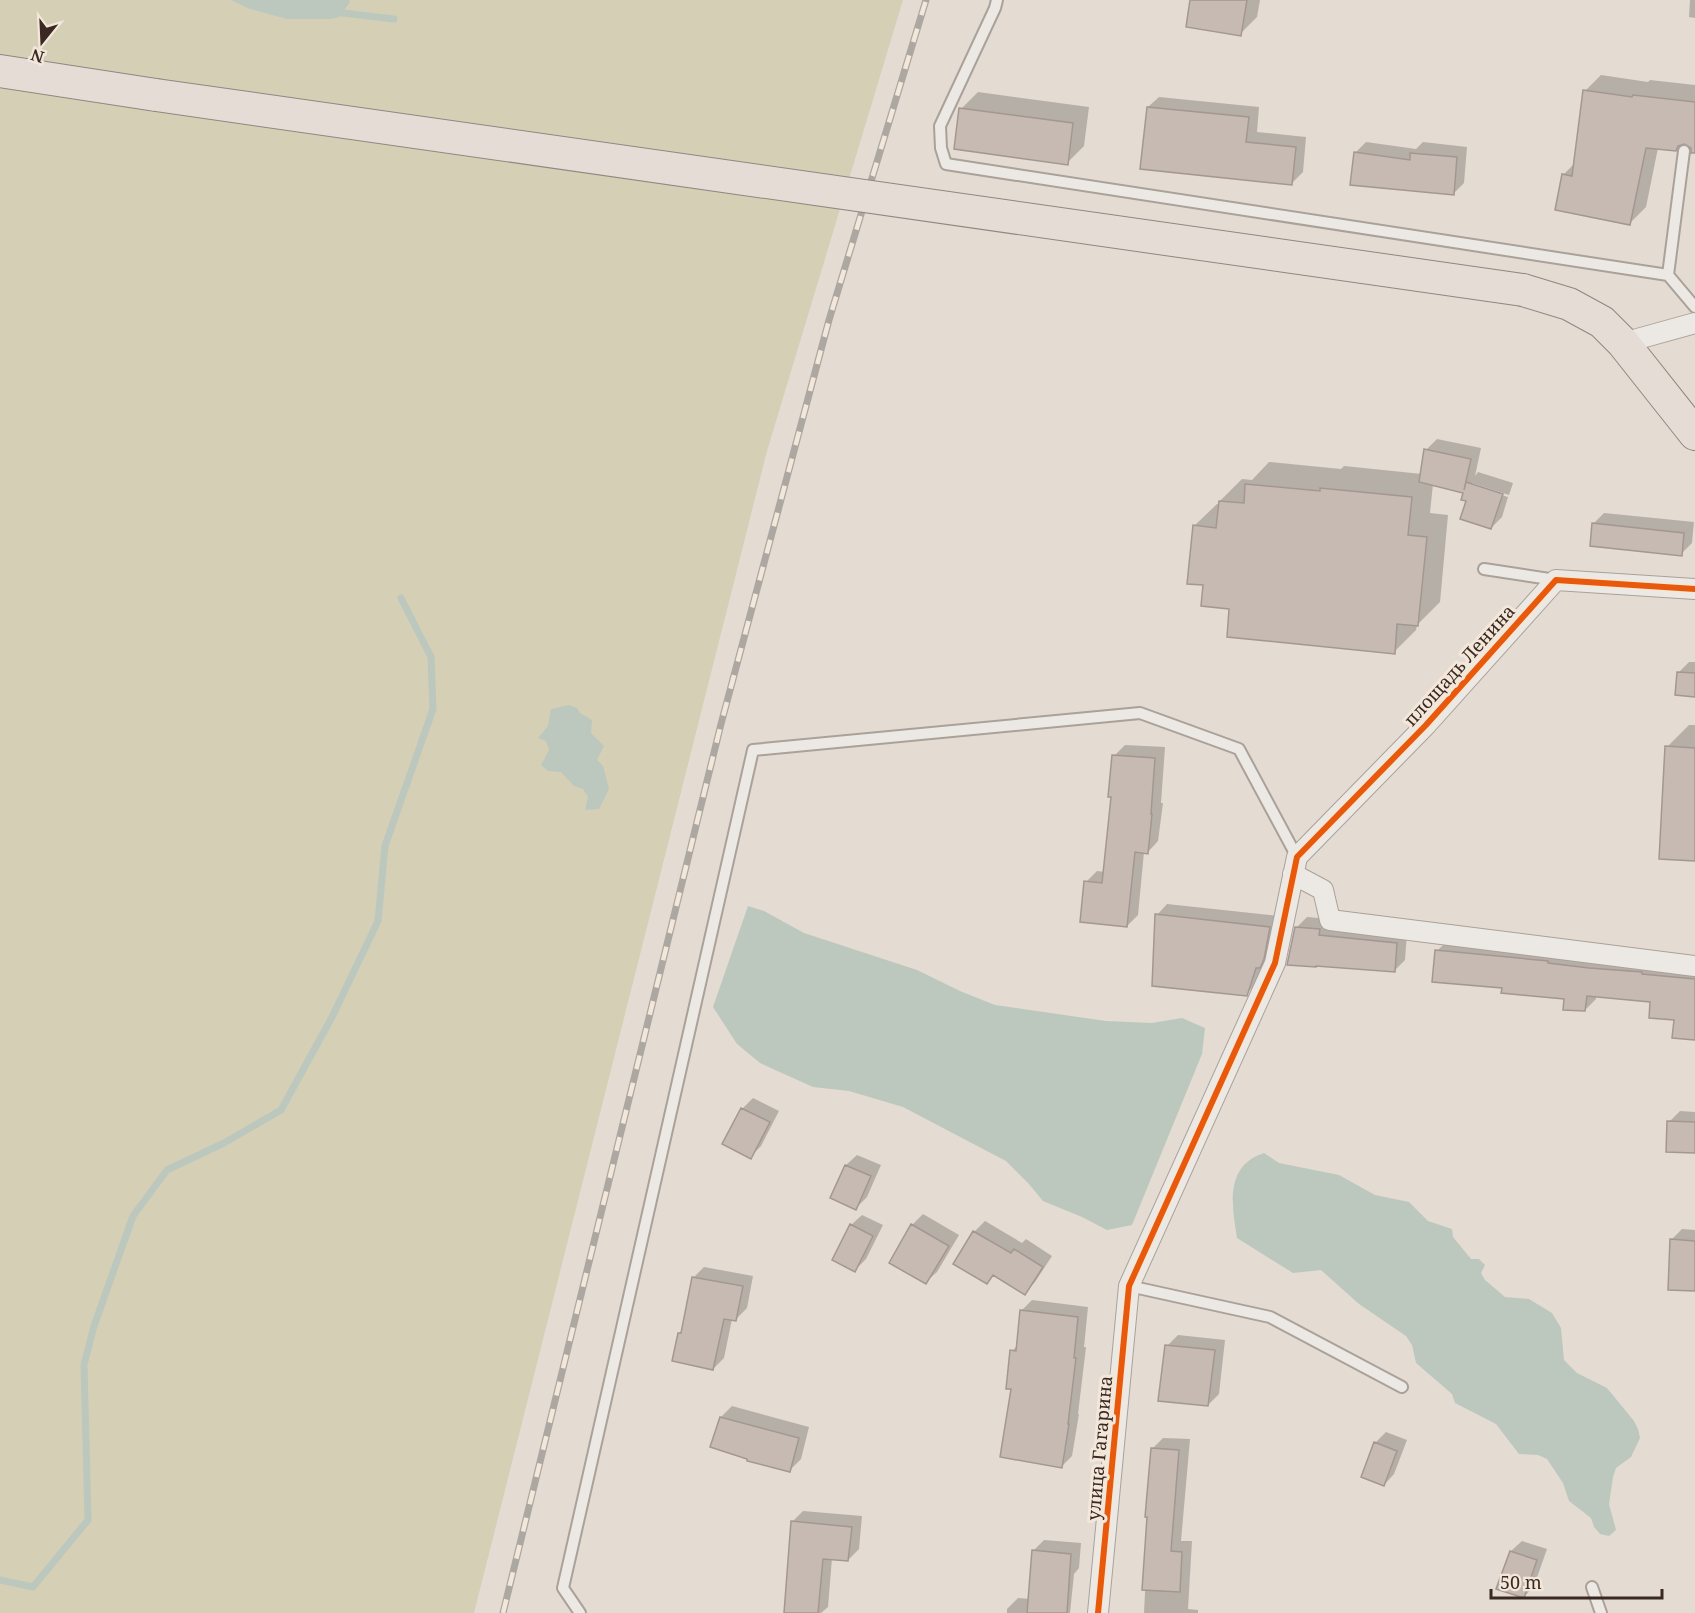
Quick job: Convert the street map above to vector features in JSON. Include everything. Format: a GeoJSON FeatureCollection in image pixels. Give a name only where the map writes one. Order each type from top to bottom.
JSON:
{"type":"FeatureCollection","features":[{"type":"Feature","properties":{"kind":"main road"},"geometry":{"type":"LineString","coordinates":[[0,71],[1523,290],[1569,304],[1602,322],[1623,343],[1695,434]]}},
{"type":"Feature","properties":{"kind":"street"},"geometry":{"type":"LineString","coordinates":[[1623,343],[1695,323]]}},
{"type":"Feature","properties":{"kind":"street"},"geometry":{"type":"LineString","coordinates":[[1556,580],[1695,589]]}},
{"type":"Feature","properties":{"kind":"street","name":"площадь Ленина"},"geometry":{"type":"LineString","coordinates":[[1295,866],[1556,580]]}},
{"type":"Feature","properties":{"kind":"street"},"geometry":{"type":"LineString","coordinates":[[1295,866],[1323,890],[1330,920],[1695,966]]}},
{"type":"Feature","properties":{"kind":"street","name":"улица Гагарина"},"geometry":{"type":"LineString","coordinates":[[1098,1613],[1129,1286],[1275,963],[1295,866]]}},
{"type":"Feature","properties":{"kind":"lane"},"geometry":{"type":"LineString","coordinates":[[997,0],[940,126],[941,148],[946,164],[1668,275],[1695,307]]}},
{"type":"Feature","properties":{"kind":"lane"},"geometry":{"type":"LineString","coordinates":[[1668,275],[1684,151]]}},
{"type":"Feature","properties":{"kind":"lane"},"geometry":{"type":"LineString","coordinates":[[1484,569],[1556,580]]}},
{"type":"Feature","properties":{"kind":"lane"},"geometry":{"type":"LineString","coordinates":[[580,1613],[563,1588],[753,750],[1140,713],[1239,749],[1295,866]]}},
{"type":"Feature","properties":{"kind":"lane"},"geometry":{"type":"LineString","coordinates":[[1129,1286],[1270,1317],[1402,1387]]}},
{"type":"Feature","properties":{"kind":"lane"},"geometry":{"type":"LineString","coordinates":[[1592,1587],[1601,1613]]}},
{"type":"Feature","properties":{"kind":"shaded area"},"geometry":{"type":"Polygon","coordinates":[[[0,0],[903,0],[767,451],[474,1613],[0,1613],[0,0]]]}},
{"type":"Feature","properties":{"kind":"shaded area"},"geometry":{"type":"Polygon","coordinates":[[[231,0],[349,0],[350,2],[339,17],[287,19],[250,9],[231,0]]]}},
{"type":"Feature","properties":{"kind":"shaded area"},"geometry":{"type":"Polygon","coordinates":[[[569,705],[577,708],[580,713],[592,720],[591,733],[604,746],[597,760],[603,766],[609,789],[599,809],[585,810],[588,797],[583,789],[574,786],[561,772],[548,771],[541,765],[549,750],[546,741],[538,738],[548,726],[551,709],[569,705]]]}},
{"type":"Feature","properties":{"kind":"shaded area"},"geometry":{"type":"Polygon","coordinates":[[[748,906],[764,911],[804,933],[917,970],[995,1005],[1106,1021],[1152,1023],[1182,1018],[1205,1028],[1202,1054],[1132,1225],[1107,1230],[1043,1201],[1006,1161],[903,1107],[849,1091],[813,1087],[760,1063],[737,1044],[713,1007],[748,906]]]}},
{"type":"Feature","properties":{"kind":"shaded area"},"geometry":{"type":"Polygon","coordinates":[[[1264,1153],[1279,1163],[1339,1175],[1375,1195],[1409,1202],[1428,1221],[1452,1229],[1453,1237],[1471,1259],[1479,1259],[1485,1265],[1481,1273],[1485,1280],[1505,1297],[1529,1299],[1552,1313],[1561,1328],[1564,1360],[1577,1373],[1607,1388],[1638,1429],[1640,1438],[1631,1457],[1616,1468],[1613,1477],[1609,1504],[1616,1530],[1609,1536],[1600,1534],[1591,1518],[1569,1501],[1563,1483],[1547,1459],[1538,1455],[1519,1454],[1496,1424],[1455,1403],[1452,1394],[1416,1363],[1412,1345],[1406,1336],[1359,1304],[1321,1270],[1293,1273],[1237,1238],[1233,1200],[1237,1177],[1242,1167],[1251,1159],[1264,1153]]]}},
{"type":"Feature","properties":{"kind":"building"},"geometry":{"type":"Polygon","coordinates":[[[1190,0],[1247,0],[1241,36],[1186,27],[1190,0]]]}},
{"type":"Feature","properties":{"kind":"building"},"geometry":{"type":"Polygon","coordinates":[[[1583,90],[1695,102],[1695,153],[1691,153],[1691,148],[1684,144],[1678,146],[1676,151],[1646,148],[1630,225],[1555,210],[1562,174],[1572,176],[1583,90]]]}},
{"type":"Feature","properties":{"kind":"building"},"geometry":{"type":"Polygon","coordinates":[[[1147,107],[1249,117],[1246,142],[1296,147],[1292,185],[1140,169],[1147,107]]]}},
{"type":"Feature","properties":{"kind":"building"},"geometry":{"type":"Polygon","coordinates":[[[959,108],[1073,123],[1068,165],[954,149],[959,108]]]}},
{"type":"Feature","properties":{"kind":"building"},"geometry":{"type":"Polygon","coordinates":[[[1354,152],[1410,160],[1410,153],[1457,157],[1454,195],[1350,185],[1354,152]]]}},
{"type":"Feature","properties":{"kind":"building"},"geometry":{"type":"Polygon","coordinates":[[[1424,449],[1471,459],[1464,490],[1466,482],[1503,494],[1491,529],[1460,519],[1466,501],[1461,500],[1463,493],[1419,482],[1424,449]]]}},
{"type":"Feature","properties":{"kind":"building"},"geometry":{"type":"Polygon","coordinates":[[[1245,484],[1320,491],[1320,488],[1412,497],[1408,535],[1427,537],[1418,626],[1397,624],[1395,654],[1227,637],[1229,609],[1201,606],[1203,585],[1187,584],[1193,525],[1216,528],[1219,501],[1244,503],[1245,484]]]}},
{"type":"Feature","properties":{"kind":"building"},"geometry":{"type":"Polygon","coordinates":[[[1592,523],[1684,533],[1682,556],[1590,546],[1592,523]]]}},
{"type":"Feature","properties":{"kind":"building"},"geometry":{"type":"Polygon","coordinates":[[[1677,672],[1695,673],[1695,697],[1675,695],[1677,672]]]}},
{"type":"Feature","properties":{"kind":"building"},"geometry":{"type":"Polygon","coordinates":[[[1665,746],[1695,748],[1695,861],[1659,859],[1665,746]]]}},
{"type":"Feature","properties":{"kind":"building"},"geometry":{"type":"Polygon","coordinates":[[[1112,755],[1155,758],[1148,854],[1135,852],[1127,927],[1080,922],[1084,881],[1102,883],[1111,797],[1108,797],[1112,755]]]}},
{"type":"Feature","properties":{"kind":"building"},"geometry":{"type":"Polygon","coordinates":[[[1155,914],[1270,927],[1264,959],[1260,968],[1256,968],[1247,996],[1152,986],[1155,914]]]}},
{"type":"Feature","properties":{"kind":"building"},"geometry":{"type":"Polygon","coordinates":[[[1295,927],[1320,929],[1319,935],[1397,943],[1395,972],[1287,965],[1295,927]]]}},
{"type":"Feature","properties":{"kind":"building"},"geometry":{"type":"Polygon","coordinates":[[[1435,950],[1695,979],[1695,1040],[1672,1038],[1674,1020],[1649,1018],[1650,1002],[1587,996],[1585,1011],[1563,1010],[1564,999],[1501,993],[1502,988],[1432,982],[1435,950]]]}},
{"type":"Feature","properties":{"kind":"building"},"geometry":{"type":"Polygon","coordinates":[[[741,1108],[770,1122],[751,1159],[722,1144],[741,1108]]]}},
{"type":"Feature","properties":{"kind":"building"},"geometry":{"type":"Polygon","coordinates":[[[1667,1121],[1695,1122],[1695,1153],[1666,1152],[1667,1121]]]}},
{"type":"Feature","properties":{"kind":"building"},"geometry":{"type":"Polygon","coordinates":[[[845,1165],[871,1176],[856,1210],[830,1198],[845,1165]]]}},
{"type":"Feature","properties":{"kind":"building"},"geometry":{"type":"Polygon","coordinates":[[[850,1224],[873,1236],[855,1272],[832,1260],[850,1224]]]}},
{"type":"Feature","properties":{"kind":"building"},"geometry":{"type":"Polygon","coordinates":[[[911,1224],[949,1246],[926,1284],[889,1263],[911,1224]]]}},
{"type":"Feature","properties":{"kind":"building"},"geometry":{"type":"Polygon","coordinates":[[[973,1231],[1011,1253],[1014,1249],[1043,1267],[1025,1295],[993,1275],[987,1284],[953,1264],[973,1231]]]}},
{"type":"Feature","properties":{"kind":"building"},"geometry":{"type":"Polygon","coordinates":[[[1670,1239],[1695,1241],[1695,1291],[1668,1290],[1670,1239]]]}},
{"type":"Feature","properties":{"kind":"building"},"geometry":{"type":"Polygon","coordinates":[[[692,1277],[743,1286],[736,1321],[724,1319],[713,1370],[672,1361],[678,1333],[681,1333],[692,1277]]]}},
{"type":"Feature","properties":{"kind":"building"},"geometry":{"type":"Polygon","coordinates":[[[1020,1310],[1078,1317],[1074,1358],[1076,1358],[1062,1468],[1000,1457],[1011,1389],[1006,1389],[1010,1350],[1016,1351],[1020,1310]]]}},
{"type":"Feature","properties":{"kind":"building"},"geometry":{"type":"Polygon","coordinates":[[[1165,1345],[1215,1350],[1208,1406],[1158,1401],[1165,1345]]]}},
{"type":"Feature","properties":{"kind":"building"},"geometry":{"type":"Polygon","coordinates":[[[720,1417],[799,1438],[790,1472],[747,1461],[747,1459],[710,1447],[720,1417]]]}},
{"type":"Feature","properties":{"kind":"building"},"geometry":{"type":"Polygon","coordinates":[[[1374,1442],[1397,1451],[1384,1486],[1361,1477],[1374,1442]]]}},
{"type":"Feature","properties":{"kind":"building"},"geometry":{"type":"Polygon","coordinates":[[[1151,1448],[1179,1450],[1171,1551],[1182,1552],[1180,1592],[1142,1590],[1151,1448]]]}},
{"type":"Feature","properties":{"kind":"building"},"geometry":{"type":"Polygon","coordinates":[[[791,1521],[852,1527],[848,1561],[823,1559],[818,1613],[784,1613],[791,1521]]]}},
{"type":"Feature","properties":{"kind":"building"},"geometry":{"type":"Polygon","coordinates":[[[1032,1550],[1071,1554],[1067,1613],[1027,1613],[1032,1550]]]}},
{"type":"Feature","properties":{"kind":"building"},"geometry":{"type":"Polygon","coordinates":[[[1510,1551],[1537,1560],[1524,1598],[1496,1589],[1510,1551]]]}},
{"type":"Feature","properties":{"kind":"waterway"},"geometry":{"type":"LineString","coordinates":[[334,12],[394,19]]}},
{"type":"Feature","properties":{"kind":"waterway"},"geometry":{"type":"LineString","coordinates":[[0,1580],[33,1587],[88,1520],[84,1365],[94,1326],[133,1216],[167,1170],[224,1143],[281,1110],[332,1017],[378,921],[385,846],[433,709],[431,657],[401,598]]}},
{"type":"Feature","properties":{"kind":"railway"},"geometry":{"type":"LineString","coordinates":[[503,1613],[721,724],[829,320],[926,0]]}},
{"type":"Feature","properties":{"kind":"cycle path"},"geometry":{"type":"LineString","coordinates":[[1098,1613],[1129,1286],[1275,963],[1297,857],[1426,725],[1556,580],[1695,589]]}}]}
